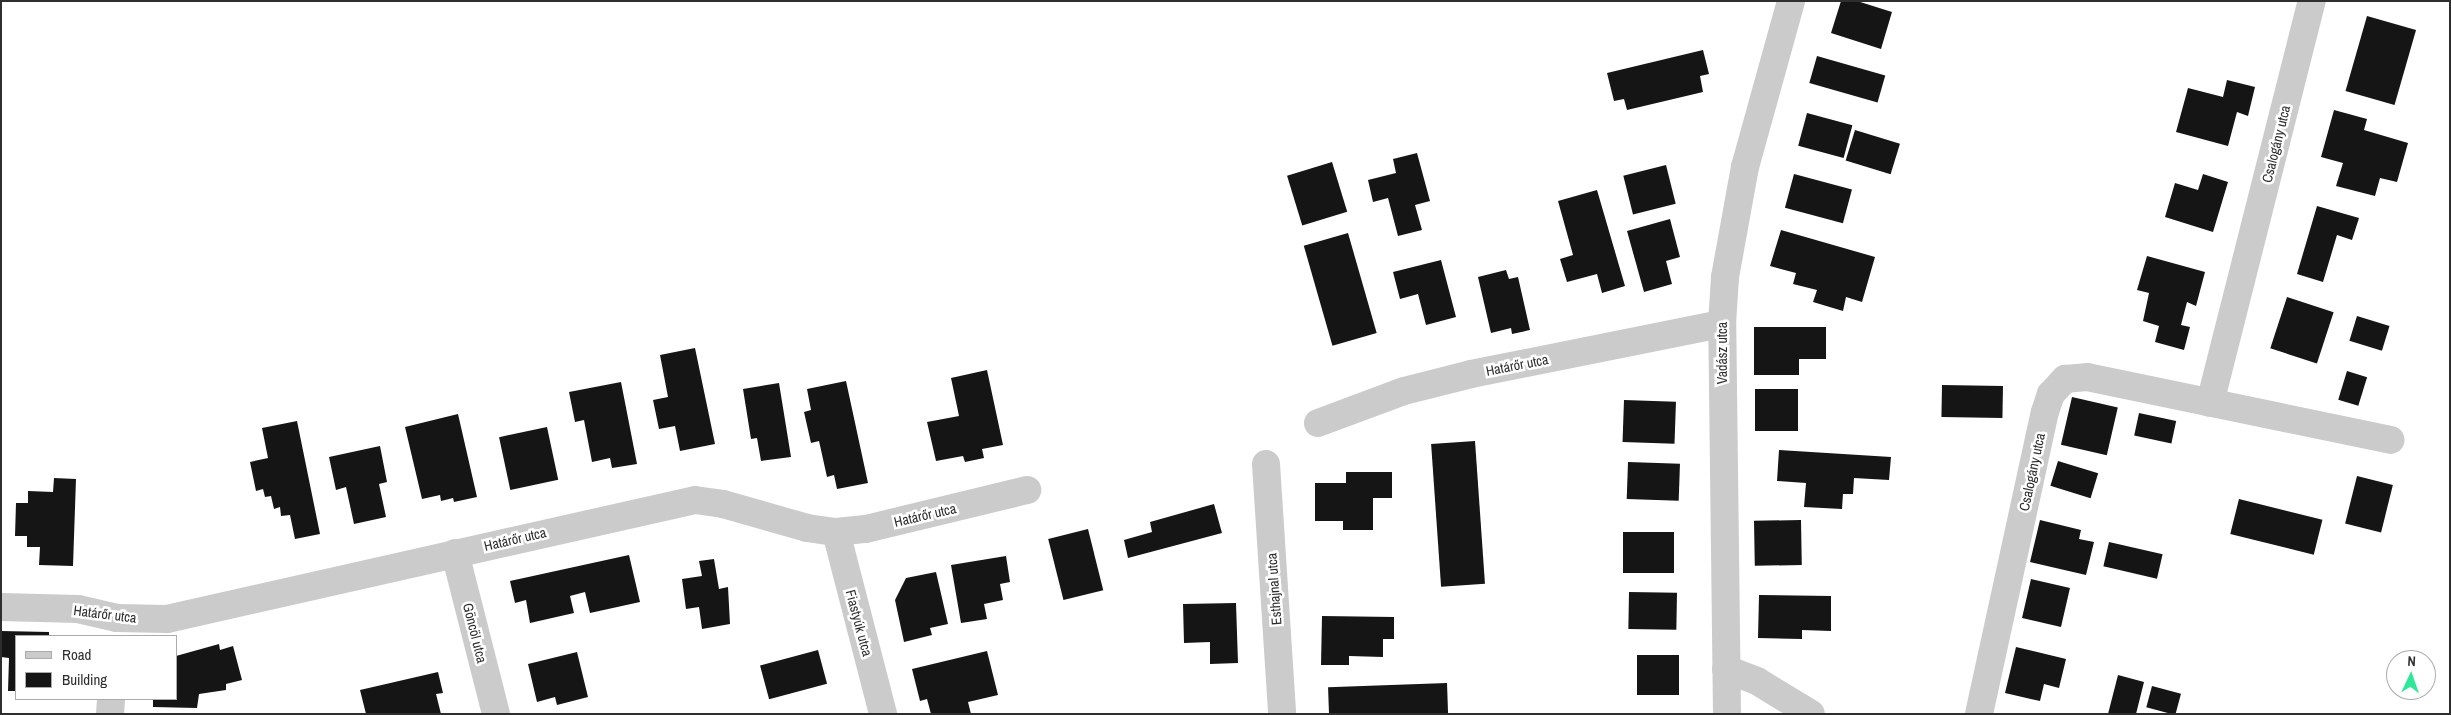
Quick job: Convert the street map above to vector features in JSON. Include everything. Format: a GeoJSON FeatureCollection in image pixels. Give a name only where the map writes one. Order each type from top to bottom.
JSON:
{"type":"FeatureCollection","features":[{"type":"Feature","properties":{"kind":"street","name":"Vadász utca"},"geometry":{"type":"LineString","coordinates":[[1727,714],[1722,324],[1733,221],[1791,1]]}},
{"type":"Feature","properties":{"kind":"street","name":"Csalogány utca"},"geometry":{"type":"LineString","coordinates":[[2210,403],[2312,1]]}},
{"type":"Feature","properties":{"kind":"street","name":"Határőr utca"},"geometry":{"type":"LineString","coordinates":[[1318,423],[1404,391],[1470,374],[1722,324]]}},
{"type":"Feature","properties":{"kind":"street","name":"Csalogány utca"},"geometry":{"type":"LineString","coordinates":[[1979,714],[2051,394],[2065,379],[2087,377],[2391,440]]}},
{"type":"Feature","properties":{"kind":"street","name":"Esthajnal utca"},"geometry":{"type":"LineString","coordinates":[[1266,464],[1282,714]]}},
{"type":"Feature","properties":{"kind":"street","name":"Határőr utca"},"geometry":{"type":"LineString","coordinates":[[1,607],[78,609],[117,627],[167,619],[695,500],[723,504],[807,528],[836,532],[866,529],[1027,490]]}},
{"type":"Feature","properties":{"kind":"street","name":"Fiastyúk utca"},"geometry":{"type":"LineString","coordinates":[[836,532],[883,714]]}},
{"type":"Feature","properties":{"kind":"street","name":"Göncöl utca"},"geometry":{"type":"LineString","coordinates":[[455,553],[496,714]]}},
{"type":"Feature","properties":{"kind":"street"},"geometry":{"type":"LineString","coordinates":[[1726,669],[1758,680],[1810,714]]}},
{"type":"Feature","properties":{"kind":"street"},"geometry":{"type":"LineString","coordinates":[[110,714],[111,700]]}},
{"type":"Feature","properties":{"kind":"building"},"geometry":{"type":"Polygon","coordinates":[[[1841,1],[1857,1],[1892,12],[1881,49],[1831,33],[1841,1]]]}},
{"type":"Feature","properties":{"kind":"building"},"geometry":{"type":"Polygon","coordinates":[[[2367,16],[2416,30],[2395,105],[2346,91],[2367,16]]]}},
{"type":"Feature","properties":{"kind":"building"},"geometry":{"type":"Polygon","coordinates":[[[1703,50],[1709,74],[1700,76],[1703,92],[1627,110],[1624,99],[1614,101],[1607,73],[1703,50]]]}},
{"type":"Feature","properties":{"kind":"building"},"geometry":{"type":"Polygon","coordinates":[[[1817,56],[1885,76],[1878,102],[1809,83],[1817,56]]]}},
{"type":"Feature","properties":{"kind":"building"},"geometry":{"type":"Polygon","coordinates":[[[2227,80],[2255,87],[2248,116],[2237,112],[2228,146],[2176,132],[2188,88],[2223,97],[2227,80]]]}},
{"type":"Feature","properties":{"kind":"building"},"geometry":{"type":"Polygon","coordinates":[[[2334,110],[2367,119],[2364,130],[2408,143],[2397,182],[2380,178],[2375,196],[2336,186],[2343,163],[2321,157],[2334,110]]]}},
{"type":"Feature","properties":{"kind":"building"},"geometry":{"type":"Polygon","coordinates":[[[1807,113],[1852,125],[1844,158],[1798,146],[1807,113]]]}},
{"type":"Feature","properties":{"kind":"building"},"geometry":{"type":"Polygon","coordinates":[[[1855,130],[1900,144],[1891,174],[1846,161],[1855,130]]]}},
{"type":"Feature","properties":{"kind":"building"},"geometry":{"type":"Polygon","coordinates":[[[1417,153],[1430,201],[1415,205],[1422,230],[1398,236],[1388,198],[1373,202],[1368,180],[1396,173],[1393,159],[1417,153]]]}},
{"type":"Feature","properties":{"kind":"building"},"geometry":{"type":"Polygon","coordinates":[[[1332,162],[1347,212],[1302,225],[1287,176],[1332,162]]]}},
{"type":"Feature","properties":{"kind":"building"},"geometry":{"type":"Polygon","coordinates":[[[1666,165],[1676,204],[1633,214],[1623,176],[1666,165]]]}},
{"type":"Feature","properties":{"kind":"building"},"geometry":{"type":"Polygon","coordinates":[[[1794,174],[1852,190],[1843,223],[1785,208],[1794,174]]]}},
{"type":"Feature","properties":{"kind":"building"},"geometry":{"type":"Polygon","coordinates":[[[2203,174],[2228,182],[2213,232],[2165,217],[2175,183],[2198,190],[2203,174]]]}},
{"type":"Feature","properties":{"kind":"building"},"geometry":{"type":"Polygon","coordinates":[[[1597,190],[1625,286],[1602,293],[1597,274],[1567,282],[1560,259],[1573,255],[1558,201],[1597,190]]]}},
{"type":"Feature","properties":{"kind":"building"},"geometry":{"type":"Polygon","coordinates":[[[2317,206],[2359,218],[2352,240],[2337,235],[2323,282],[2297,274],[2317,206]]]}},
{"type":"Feature","properties":{"kind":"building"},"geometry":{"type":"Polygon","coordinates":[[[1670,219],[1680,257],[1666,261],[1672,284],[1644,292],[1627,231],[1670,219]]]}},
{"type":"Feature","properties":{"kind":"building"},"geometry":{"type":"Polygon","coordinates":[[[1781,230],[1875,257],[1862,302],[1846,297],[1843,311],[1813,302],[1817,290],[1793,284],[1796,273],[1770,266],[1781,230]]]}},
{"type":"Feature","properties":{"kind":"building"},"geometry":{"type":"Polygon","coordinates":[[[1348,233],[1377,333],[1332,346],[1304,246],[1348,233]]]}},
{"type":"Feature","properties":{"kind":"building"},"geometry":{"type":"Polygon","coordinates":[[[2147,256],[2205,272],[2196,306],[2187,302],[2181,325],[2190,327],[2184,350],[2155,342],[2159,326],[2143,321],[2149,293],[2137,290],[2147,256]]]}},
{"type":"Feature","properties":{"kind":"building"},"geometry":{"type":"Polygon","coordinates":[[[1441,260],[1456,317],[1426,325],[1418,294],[1400,299],[1393,272],[1441,260]]]}},
{"type":"Feature","properties":{"kind":"building"},"geometry":{"type":"Polygon","coordinates":[[[1506,270],[1509,279],[1518,277],[1530,330],[1512,334],[1511,328],[1491,333],[1478,277],[1506,270]]]}},
{"type":"Feature","properties":{"kind":"building"},"geometry":{"type":"Polygon","coordinates":[[[2287,297],[2334,312],[2317,363],[2270,348],[2287,297]]]}},
{"type":"Feature","properties":{"kind":"building"},"geometry":{"type":"Polygon","coordinates":[[[2357,316],[2390,326],[2382,351],[2349,341],[2357,316]]]}},
{"type":"Feature","properties":{"kind":"building"},"geometry":{"type":"Polygon","coordinates":[[[1754,327],[1826,327],[1826,359],[1799,359],[1799,375],[1754,375],[1754,327]]]}},
{"type":"Feature","properties":{"kind":"building"},"geometry":{"type":"Polygon","coordinates":[[[695,348],[715,444],[680,451],[675,426],[659,429],[653,400],[668,397],[660,355],[695,348]]]}},
{"type":"Feature","properties":{"kind":"building"},"geometry":{"type":"Polygon","coordinates":[[[987,370],[1003,445],[982,449],[984,458],[965,462],[963,456],[936,461],[927,422],[959,416],[951,378],[987,370]]]}},
{"type":"Feature","properties":{"kind":"building"},"geometry":{"type":"Polygon","coordinates":[[[2347,371],[2367,377],[2358,406],[2338,400],[2347,371]]]}},
{"type":"Feature","properties":{"kind":"building"},"geometry":{"type":"Polygon","coordinates":[[[846,381],[868,483],[837,489],[834,475],[827,477],[819,441],[811,443],[804,412],[811,410],[807,389],[846,381]]]}},
{"type":"Feature","properties":{"kind":"building"},"geometry":{"type":"Polygon","coordinates":[[[621,382],[637,464],[612,468],[610,458],[592,462],[584,420],[575,422],[569,392],[621,382]]]}},
{"type":"Feature","properties":{"kind":"building"},"geometry":{"type":"Polygon","coordinates":[[[779,383],[791,457],[761,461],[757,438],[751,439],[743,389],[779,383]]]}},
{"type":"Feature","properties":{"kind":"building"},"geometry":{"type":"Polygon","coordinates":[[[1942,385],[2003,386],[2002,418],[1941,417],[1942,385]]]}},
{"type":"Feature","properties":{"kind":"building"},"geometry":{"type":"Polygon","coordinates":[[[1755,389],[1798,389],[1798,431],[1755,431],[1755,389]]]}},
{"type":"Feature","properties":{"kind":"building"},"geometry":{"type":"Polygon","coordinates":[[[2072,397],[2118,408],[2107,455],[2061,445],[2072,397]]]}},
{"type":"Feature","properties":{"kind":"building"},"geometry":{"type":"Polygon","coordinates":[[[1624,400],[1676,402],[1675,444],[1623,442],[1624,400]]]}},
{"type":"Feature","properties":{"kind":"building"},"geometry":{"type":"Polygon","coordinates":[[[2139,413],[2176,421],[2171,443],[2134,435],[2139,413]]]}},
{"type":"Feature","properties":{"kind":"building"},"geometry":{"type":"Polygon","coordinates":[[[458,414],[477,497],[454,502],[453,498],[441,501],[440,495],[422,499],[405,427],[458,414]]]}},
{"type":"Feature","properties":{"kind":"building"},"geometry":{"type":"Polygon","coordinates":[[[297,421],[320,534],[295,539],[290,515],[281,516],[280,507],[274,509],[271,496],[265,497],[263,489],[256,491],[250,462],[268,458],[262,428],[297,421]]]}},
{"type":"Feature","properties":{"kind":"building"},"geometry":{"type":"Polygon","coordinates":[[[547,427],[558,480],[510,490],[499,437],[547,427]]]}},
{"type":"Feature","properties":{"kind":"building"},"geometry":{"type":"Polygon","coordinates":[[[1475,441],[1485,584],[1441,587],[1431,444],[1475,441]]]}},
{"type":"Feature","properties":{"kind":"building"},"geometry":{"type":"Polygon","coordinates":[[[380,446],[387,482],[379,484],[386,517],[354,524],[346,487],[336,490],[329,457],[380,446]]]}},
{"type":"Feature","properties":{"kind":"building"},"geometry":{"type":"Polygon","coordinates":[[[1779,450],[1891,457],[1889,480],[1854,478],[1853,494],[1843,494],[1842,509],[1804,507],[1806,483],[1777,481],[1779,450]]]}},
{"type":"Feature","properties":{"kind":"building"},"geometry":{"type":"Polygon","coordinates":[[[2058,461],[2098,473],[2091,498],[2050,486],[2058,461]]]}},
{"type":"Feature","properties":{"kind":"building"},"geometry":{"type":"Polygon","coordinates":[[[1628,462],[1680,464],[1679,501],[1627,499],[1628,462]]]}},
{"type":"Feature","properties":{"kind":"building"},"geometry":{"type":"Polygon","coordinates":[[[1346,472],[1392,472],[1392,498],[1373,498],[1373,530],[1343,530],[1343,521],[1315,521],[1315,483],[1346,483],[1346,472]]]}},
{"type":"Feature","properties":{"kind":"building"},"geometry":{"type":"Polygon","coordinates":[[[2357,476],[2393,485],[2381,532],[2345,524],[2357,476]]]}},
{"type":"Feature","properties":{"kind":"building"},"geometry":{"type":"Polygon","coordinates":[[[54,478],[76,479],[73,566],[39,565],[40,547],[27,547],[27,536],[15,536],[16,503],[28,503],[28,491],[53,492],[54,478]]]}},
{"type":"Feature","properties":{"kind":"building"},"geometry":{"type":"Polygon","coordinates":[[[2239,499],[2322,520],[2314,555],[2230,534],[2239,499]]]}},
{"type":"Feature","properties":{"kind":"building"},"geometry":{"type":"Polygon","coordinates":[[[1214,504],[1222,533],[1128,558],[1124,540],[1152,532],[1150,522],[1214,504]]]}},
{"type":"Feature","properties":{"kind":"building"},"geometry":{"type":"Polygon","coordinates":[[[1801,520],[1802,565],[1755,566],[1754,521],[1801,520]]]}},
{"type":"Feature","properties":{"kind":"building"},"geometry":{"type":"Polygon","coordinates":[[[2040,520],[2081,530],[2079,539],[2094,542],[2086,575],[2030,562],[2040,520]]]}},
{"type":"Feature","properties":{"kind":"building"},"geometry":{"type":"Polygon","coordinates":[[[1088,529],[1103,590],[1063,600],[1048,539],[1088,529]]]}},
{"type":"Feature","properties":{"kind":"building"},"geometry":{"type":"Polygon","coordinates":[[[1623,532],[1674,532],[1674,573],[1623,573],[1623,532]]]}},
{"type":"Feature","properties":{"kind":"building"},"geometry":{"type":"Polygon","coordinates":[[[2109,542],[2163,554],[2157,579],[2103,566],[2109,542]]]}},
{"type":"Feature","properties":{"kind":"building"},"geometry":{"type":"Polygon","coordinates":[[[629,555],[640,602],[590,613],[585,592],[570,596],[574,613],[530,623],[526,600],[515,603],[510,581],[629,555]]]}},
{"type":"Feature","properties":{"kind":"building"},"geometry":{"type":"Polygon","coordinates":[[[1006,556],[1010,582],[1000,584],[1003,600],[984,604],[987,619],[961,623],[951,565],[1006,556]]]}},
{"type":"Feature","properties":{"kind":"building"},"geometry":{"type":"Polygon","coordinates":[[[714,559],[719,589],[728,587],[730,624],[702,629],[699,607],[686,609],[682,579],[702,576],[699,561],[714,559]]]}},
{"type":"Feature","properties":{"kind":"building"},"geometry":{"type":"Polygon","coordinates":[[[936,572],[948,624],[930,628],[932,635],[904,642],[895,600],[906,578],[936,572]]]}},
{"type":"Feature","properties":{"kind":"building"},"geometry":{"type":"Polygon","coordinates":[[[2031,579],[2070,588],[2061,627],[2022,618],[2031,579]]]}},
{"type":"Feature","properties":{"kind":"building"},"geometry":{"type":"Polygon","coordinates":[[[1629,592],[1677,593],[1676,630],[1628,629],[1629,592]]]}},
{"type":"Feature","properties":{"kind":"building"},"geometry":{"type":"Polygon","coordinates":[[[1759,595],[1831,596],[1831,631],[1802,630],[1802,639],[1758,638],[1759,595]]]}},
{"type":"Feature","properties":{"kind":"building"},"geometry":{"type":"Polygon","coordinates":[[[1236,603],[1238,663],[1210,664],[1210,642],[1184,643],[1183,604],[1236,603]]]}},
{"type":"Feature","properties":{"kind":"building"},"geometry":{"type":"Polygon","coordinates":[[[1322,616],[1394,617],[1394,639],[1383,639],[1383,657],[1349,656],[1349,665],[1321,665],[1322,616]]]}},
{"type":"Feature","properties":{"kind":"building"},"geometry":{"type":"Polygon","coordinates":[[[1,631],[49,632],[49,635],[15,635],[15,691],[8,691],[9,658],[1,657],[1,631]]]}},
{"type":"Feature","properties":{"kind":"building"},"geometry":{"type":"Polygon","coordinates":[[[219,644],[220,650],[233,646],[242,680],[226,684],[226,690],[199,694],[197,708],[153,707],[153,700],[178,700],[178,655],[219,644]]]}},
{"type":"Feature","properties":{"kind":"building"},"geometry":{"type":"Polygon","coordinates":[[[2016,647],[2066,659],[2059,688],[2044,684],[2040,701],[2005,693],[2016,647]]]}},
{"type":"Feature","properties":{"kind":"building"},"geometry":{"type":"Polygon","coordinates":[[[818,650],[827,684],[769,699],[760,666],[818,650]]]}},
{"type":"Feature","properties":{"kind":"building"},"geometry":{"type":"Polygon","coordinates":[[[987,651],[998,695],[968,702],[971,714],[931,714],[927,699],[920,701],[912,669],[987,651]]]}},
{"type":"Feature","properties":{"kind":"building"},"geometry":{"type":"Polygon","coordinates":[[[577,652],[588,697],[557,705],[555,697],[537,702],[528,664],[577,652]]]}},
{"type":"Feature","properties":{"kind":"building"},"geometry":{"type":"Polygon","coordinates":[[[1637,655],[1679,655],[1679,695],[1637,695],[1637,655]]]}},
{"type":"Feature","properties":{"kind":"building"},"geometry":{"type":"Polygon","coordinates":[[[438,672],[443,693],[436,694],[441,714],[366,714],[360,690],[438,672]]]}},
{"type":"Feature","properties":{"kind":"building"},"geometry":{"type":"Polygon","coordinates":[[[2118,675],[2144,682],[2136,714],[2108,714],[2118,675]]]}},
{"type":"Feature","properties":{"kind":"building"},"geometry":{"type":"Polygon","coordinates":[[[1447,683],[1448,714],[1329,714],[1328,687],[1447,683]]]}},
{"type":"Feature","properties":{"kind":"building"},"geometry":{"type":"Polygon","coordinates":[[[2152,686],[2181,694],[2176,714],[2146,707],[2152,686]]]}}]}
